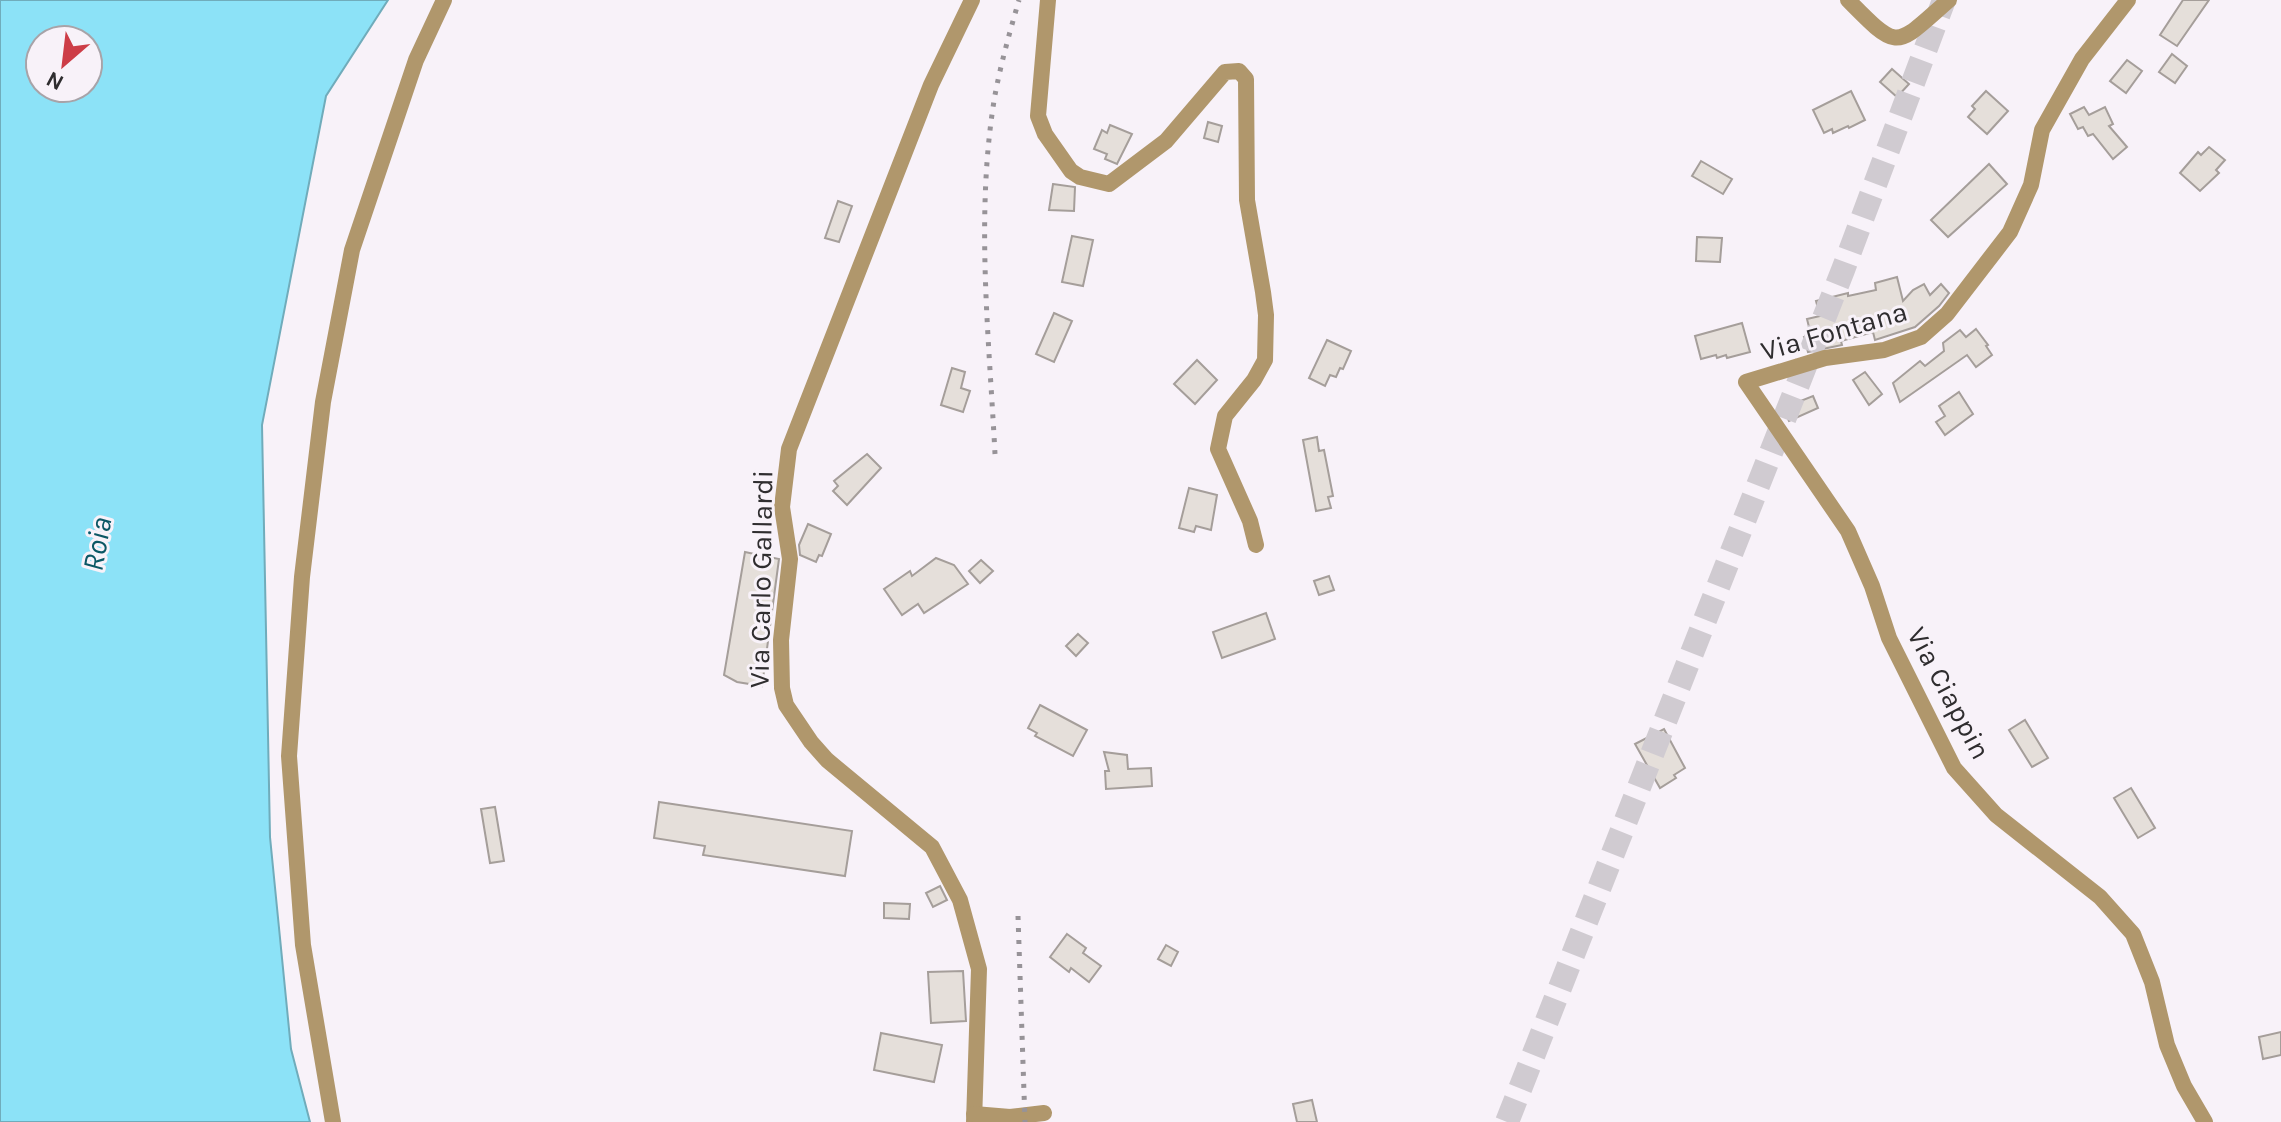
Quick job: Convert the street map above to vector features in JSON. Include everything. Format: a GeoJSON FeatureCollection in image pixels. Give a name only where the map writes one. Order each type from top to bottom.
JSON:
{"type":"FeatureCollection","features":[{"type":"Feature","properties":{"kind":"street"},"geometry":{"type":"LineString","coordinates":[[333,1122],[303,945],[289,756],[302,577],[323,402],[352,250],[416,60],[444,0]]}},
{"type":"Feature","properties":{"kind":"street","name":"Via Carlo Gallardi"},"geometry":{"type":"LineString","coordinates":[[972,0],[931,85],[789,449],[782,507],[790,559],[781,640],[782,688],[786,705],[811,742],[827,760],[932,847],[960,900],[979,969],[974,1118]]}},
{"type":"Feature","properties":{"kind":"street"},"geometry":{"type":"LineString","coordinates":[[1048,0],[1038,116],[1059,155],[1080,177],[1113,183],[1166,141],[1225,72],[1239,71],[1246,79],[1247,200],[1266,315],[1265,360],[1254,380],[1225,416],[1218,449],[1250,521],[1256,545]]}},
{"type":"Feature","properties":{"kind":"street"},"geometry":{"type":"LineString","coordinates":[[1848,0],[1881,33],[1897,39],[1908,36],[1949,0]]}},
{"type":"Feature","properties":{"kind":"street","name":"Via Fontana"},"geometry":{"type":"LineString","coordinates":[[1746,382],[1825,358],[1884,350],[1921,337],[1947,314],[2010,232],[2031,185],[2042,130],[2082,59],[2128,0]]}},
{"type":"Feature","properties":{"kind":"street","name":"Via Ciappin"},"geometry":{"type":"LineString","coordinates":[[1746,382],[1848,531],[1872,586],[1889,638],[1954,768],[1996,815],[2100,897],[2133,934],[2152,982],[2167,1045],[2184,1086],[2205,1122]]}},
{"type":"Feature","properties":{"kind":"street"},"geometry":{"type":"LineString","coordinates":[[974,1118],[1044,1113]]}},
{"type":"Feature","properties":{"kind":"water","name":"Roia"},"geometry":{"type":"Polygon","coordinates":[[[0,0],[388,0],[326,96],[262,425],[270,837],[291,1049],[310,1122],[0,1122],[0,0]]]}},
{"type":"Feature","properties":{"kind":"building"},"geometry":{"type":"Polygon","coordinates":[[[2183,0],[2209,0],[2177,46],[2160,35],[2183,0]]]}},
{"type":"Feature","properties":{"kind":"building"},"geometry":{"type":"Polygon","coordinates":[[[2172,54],[2187,66],[2175,83],[2159,72],[2172,54]]]}},
{"type":"Feature","properties":{"kind":"building"},"geometry":{"type":"Polygon","coordinates":[[[2127,60],[2142,71],[2126,93],[2110,81],[2127,60]]]}},
{"type":"Feature","properties":{"kind":"building"},"geometry":{"type":"Polygon","coordinates":[[[1892,69],[1909,84],[1897,97],[1880,82],[1892,69]]]}},
{"type":"Feature","properties":{"kind":"building"},"geometry":{"type":"Polygon","coordinates":[[[1851,91],[1865,120],[1849,128],[1824,133],[1813,110],[1851,91]]]}},
{"type":"Feature","properties":{"kind":"building"},"geometry":{"type":"Polygon","coordinates":[[[1986,91],[2008,111],[1987,134],[1968,117],[1975,109],[1972,106],[1986,91]]]}},
{"type":"Feature","properties":{"kind":"building"},"geometry":{"type":"Polygon","coordinates":[[[2084,107],[2089,115],[2105,107],[2113,124],[2109,126],[2127,147],[2113,159],[2093,134],[2088,136],[2083,127],[2078,129],[2070,114],[2084,107]]]}},
{"type":"Feature","properties":{"kind":"building"},"geometry":{"type":"Polygon","coordinates":[[[1208,122],[1222,126],[1218,142],[1204,138],[1208,122]]]}},
{"type":"Feature","properties":{"kind":"building"},"geometry":{"type":"Polygon","coordinates":[[[1110,125],[1132,134],[1117,164],[1105,159],[1107,154],[1094,149],[1102,130],[1107,133],[1110,125]]]}},
{"type":"Feature","properties":{"kind":"building"},"geometry":{"type":"Polygon","coordinates":[[[2209,147],[2225,160],[2216,170],[2219,173],[2200,191],[2180,173],[2198,152],[2201,155],[2209,147]]]}},
{"type":"Feature","properties":{"kind":"building"},"geometry":{"type":"Polygon","coordinates":[[[1701,161],[1732,179],[1723,194],[1692,176],[1701,161]]]}},
{"type":"Feature","properties":{"kind":"building"},"geometry":{"type":"Polygon","coordinates":[[[1989,164],[2007,184],[1948,237],[1931,220],[1989,164]]]}},
{"type":"Feature","properties":{"kind":"building"},"geometry":{"type":"Polygon","coordinates":[[[1053,184],[1075,187],[1074,211],[1049,210],[1053,184]]]}},
{"type":"Feature","properties":{"kind":"building"},"geometry":{"type":"Polygon","coordinates":[[[838,201],[852,206],[839,242],[825,238],[838,201]]]}},
{"type":"Feature","properties":{"kind":"building"},"geometry":{"type":"Polygon","coordinates":[[[1072,236],[1093,240],[1083,286],[1062,282],[1072,236]]]}},
{"type":"Feature","properties":{"kind":"building"},"geometry":{"type":"Polygon","coordinates":[[[1697,237],[1722,238],[1720,262],[1696,261],[1697,237]]]}},
{"type":"Feature","properties":{"kind":"building"},"geometry":{"type":"Polygon","coordinates":[[[1897,277],[1903,301],[1924,284],[1930,295],[1941,284],[1949,293],[1915,327],[1875,340],[1873,332],[1841,341],[1842,345],[1808,352],[1804,337],[1811,335],[1807,319],[1820,316],[1816,301],[1876,290],[1875,283],[1897,277]]]}},
{"type":"Feature","properties":{"kind":"building"},"geometry":{"type":"Polygon","coordinates":[[[1054,313],[1072,321],[1054,362],[1036,354],[1054,313]]]}},
{"type":"Feature","properties":{"kind":"building"},"geometry":{"type":"Polygon","coordinates":[[[1742,323],[1750,352],[1727,358],[1726,355],[1717,358],[1716,355],[1701,359],[1695,336],[1742,323]]]}},
{"type":"Feature","properties":{"kind":"building"},"geometry":{"type":"Polygon","coordinates":[[[1976,329],[1992,355],[1976,367],[1967,355],[1900,402],[1893,383],[1920,361],[1925,366],[1944,351],[1943,343],[1960,330],[1966,337],[1976,329]]]}},
{"type":"Feature","properties":{"kind":"building"},"geometry":{"type":"Polygon","coordinates":[[[1327,340],[1351,351],[1343,369],[1340,368],[1336,377],[1330,375],[1325,386],[1309,378],[1327,340]]]}},
{"type":"Feature","properties":{"kind":"building"},"geometry":{"type":"Polygon","coordinates":[[[1197,360],[1217,380],[1195,404],[1174,384],[1197,360]]]}},
{"type":"Feature","properties":{"kind":"building"},"geometry":{"type":"Polygon","coordinates":[[[952,368],[965,372],[961,388],[970,391],[963,412],[941,405],[952,368]]]}},
{"type":"Feature","properties":{"kind":"building"},"geometry":{"type":"Polygon","coordinates":[[[1865,372],[1882,394],[1869,405],[1853,380],[1865,372]]]}},
{"type":"Feature","properties":{"kind":"building"},"geometry":{"type":"Polygon","coordinates":[[[1959,392],[1973,414],[1945,435],[1936,422],[1945,416],[1939,406],[1959,392]]]}},
{"type":"Feature","properties":{"kind":"building"},"geometry":{"type":"Polygon","coordinates":[[[1813,396],[1818,408],[1789,421],[1783,408],[1813,396]]]}},
{"type":"Feature","properties":{"kind":"building"},"geometry":{"type":"Polygon","coordinates":[[[1317,437],[1319,451],[1324,450],[1333,496],[1328,497],[1331,508],[1316,511],[1303,440],[1317,437]]]}},
{"type":"Feature","properties":{"kind":"building"},"geometry":{"type":"Polygon","coordinates":[[[867,454],[881,468],[847,505],[833,491],[838,486],[834,481],[867,454]]]}},
{"type":"Feature","properties":{"kind":"building"},"geometry":{"type":"Polygon","coordinates":[[[1189,488],[1217,495],[1211,530],[1196,526],[1194,532],[1179,528],[1189,488]]]}},
{"type":"Feature","properties":{"kind":"building"},"geometry":{"type":"Polygon","coordinates":[[[808,524],[831,534],[822,556],[819,555],[816,562],[800,555],[799,545],[808,524]]]}},
{"type":"Feature","properties":{"kind":"building"},"geometry":{"type":"Polygon","coordinates":[[[745,552],[779,559],[762,686],[737,682],[724,675],[745,552]]]}},
{"type":"Feature","properties":{"kind":"building"},"geometry":{"type":"Polygon","coordinates":[[[936,558],[954,565],[968,584],[924,613],[918,604],[902,615],[884,589],[910,571],[912,576],[936,558]]]}},
{"type":"Feature","properties":{"kind":"building"},"geometry":{"type":"Polygon","coordinates":[[[981,560],[993,571],[980,583],[969,571],[981,560]]]}},
{"type":"Feature","properties":{"kind":"building"},"geometry":{"type":"Polygon","coordinates":[[[1329,576],[1334,590],[1319,595],[1314,581],[1329,576]]]}},
{"type":"Feature","properties":{"kind":"building"},"geometry":{"type":"Polygon","coordinates":[[[1266,613],[1275,639],[1222,658],[1213,632],[1266,613]]]}},
{"type":"Feature","properties":{"kind":"building"},"geometry":{"type":"Polygon","coordinates":[[[1078,634],[1088,643],[1076,656],[1066,646],[1078,634]]]}},
{"type":"Feature","properties":{"kind":"building"},"geometry":{"type":"Polygon","coordinates":[[[1040,705],[1087,730],[1073,756],[1035,736],[1037,733],[1028,728],[1040,705]]]}},
{"type":"Feature","properties":{"kind":"building"},"geometry":{"type":"Polygon","coordinates":[[[2025,720],[2048,758],[2032,767],[2009,730],[2025,720]]]}},
{"type":"Feature","properties":{"kind":"building"},"geometry":{"type":"Polygon","coordinates":[[[1664,729],[1685,768],[1660,788],[1635,744],[1664,729]]]}},
{"type":"Feature","properties":{"kind":"building"},"geometry":{"type":"Polygon","coordinates":[[[1104,752],[1127,755],[1128,769],[1151,768],[1152,786],[1106,789],[1105,771],[1109,771],[1104,752]]]}},
{"type":"Feature","properties":{"kind":"building"},"geometry":{"type":"Polygon","coordinates":[[[2131,788],[2155,828],[2138,838],[2114,798],[2131,788]]]}},
{"type":"Feature","properties":{"kind":"building"},"geometry":{"type":"Polygon","coordinates":[[[659,802],[852,831],[845,876],[703,855],[705,846],[654,838],[659,802]]]}},
{"type":"Feature","properties":{"kind":"building"},"geometry":{"type":"Polygon","coordinates":[[[495,807],[504,861],[490,863],[481,809],[495,807]]]}},
{"type":"Feature","properties":{"kind":"building"},"geometry":{"type":"Polygon","coordinates":[[[940,886],[947,900],[933,907],[926,893],[940,886]]]}},
{"type":"Feature","properties":{"kind":"building"},"geometry":{"type":"Polygon","coordinates":[[[884,903],[910,904],[909,919],[884,918],[884,903]]]}},
{"type":"Feature","properties":{"kind":"building"},"geometry":{"type":"Polygon","coordinates":[[[1067,934],[1086,948],[1083,953],[1101,966],[1089,982],[1050,957],[1067,934]]]}},
{"type":"Feature","properties":{"kind":"building"},"geometry":{"type":"Polygon","coordinates":[[[1166,945],[1178,952],[1171,966],[1158,959],[1166,945]]]}},
{"type":"Feature","properties":{"kind":"building"},"geometry":{"type":"Polygon","coordinates":[[[963,971],[966,1021],[931,1023],[928,972],[963,971]]]}},
{"type":"Feature","properties":{"kind":"building"},"geometry":{"type":"Polygon","coordinates":[[[2281,1032],[2281,1055],[2263,1059],[2259,1037],[2281,1032]]]}},
{"type":"Feature","properties":{"kind":"building"},"geometry":{"type":"Polygon","coordinates":[[[881,1033],[942,1045],[934,1082],[874,1070],[881,1033]]]}},
{"type":"Feature","properties":{"kind":"building"},"geometry":{"type":"Polygon","coordinates":[[[1312,1100],[1317,1122],[1297,1122],[1293,1104],[1312,1100]]]}},
{"type":"Feature","properties":{"kind":"tunnel"},"geometry":{"type":"LineString","coordinates":[[1507,1122],[1843,270],[1944,0]]}},
{"type":"Feature","properties":{"kind":"railway"},"geometry":{"type":"LineString","coordinates":[[995,454],[985,274],[986,184],[995,95],[1019,0]]}},
{"type":"Feature","properties":{"kind":"railway"},"geometry":{"type":"LineString","coordinates":[[1018,916],[1025,1122]]}}]}
